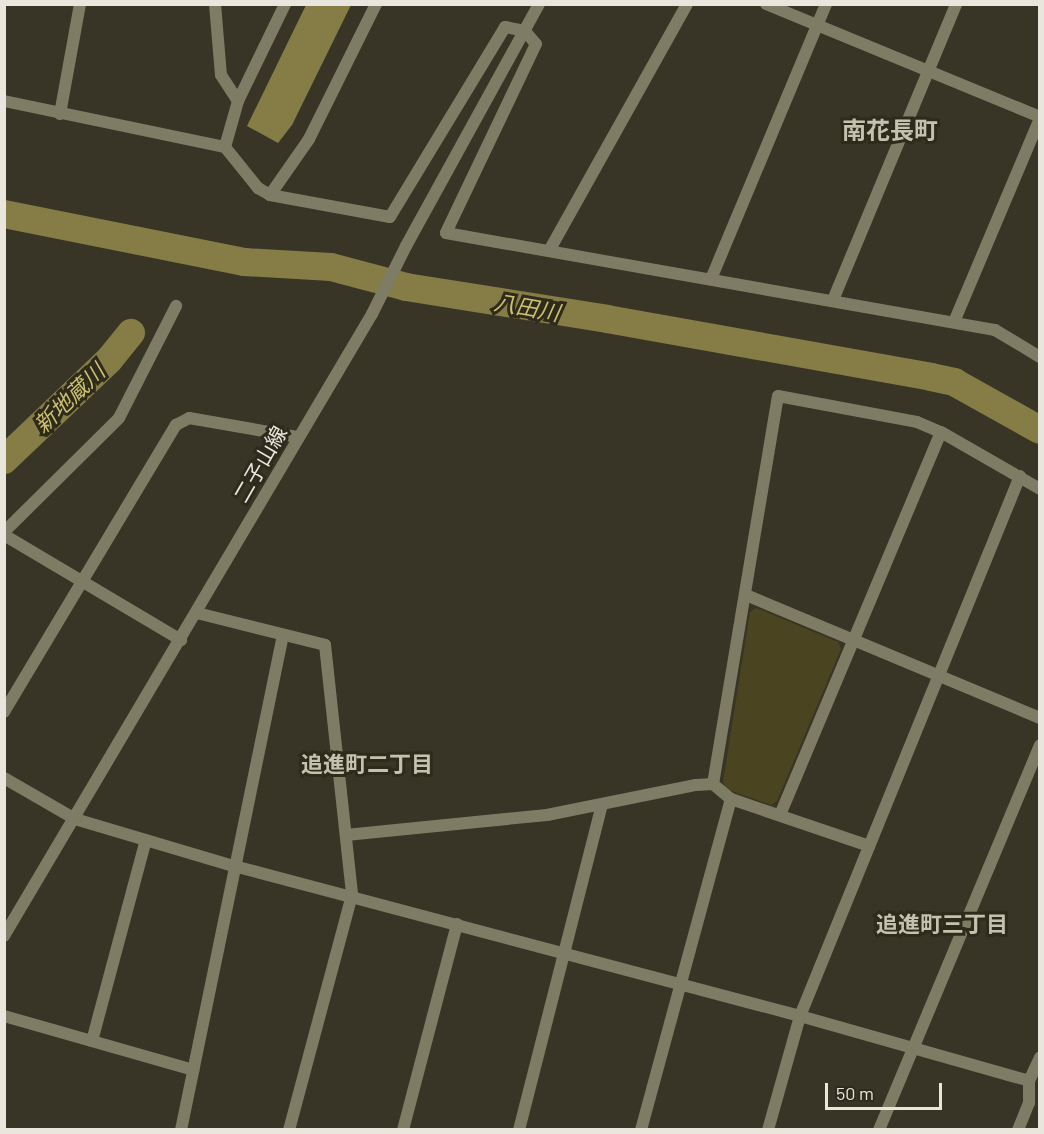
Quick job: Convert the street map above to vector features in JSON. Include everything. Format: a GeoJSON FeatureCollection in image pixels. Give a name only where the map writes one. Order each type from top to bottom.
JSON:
{"type":"FeatureCollection","features":[{"type":"Feature","properties":{"kind":"street"},"geometry":{"type":"LineString","coordinates":[[60,114],[80,4]]}},
{"type":"Feature","properties":{"kind":"street"},"geometry":{"type":"LineString","coordinates":[[215,4],[221,75],[238,101]]}},
{"type":"Feature","properties":{"kind":"street"},"geometry":{"type":"LineString","coordinates":[[225,147],[238,101],[285,4]]}},
{"type":"Feature","properties":{"kind":"street"},"geometry":{"type":"LineString","coordinates":[[270,195],[309,140],[376,4]]}},
{"type":"Feature","properties":{"kind":"street","name":"二子山線"},"geometry":{"type":"LineString","coordinates":[[4,936],[197,613],[374,309],[539,4]]}},
{"type":"Feature","properties":{"kind":"street"},"geometry":{"type":"LineString","coordinates":[[549,251],[687,4]]}},
{"type":"Feature","properties":{"kind":"street"},"geometry":{"type":"LineString","coordinates":[[766,4],[1040,117],[954,322]]}},
{"type":"Feature","properties":{"kind":"street"},"geometry":{"type":"LineString","coordinates":[[711,279],[826,4]]}},
{"type":"Feature","properties":{"kind":"street"},"geometry":{"type":"LineString","coordinates":[[833,300],[956,4]]}},
{"type":"Feature","properties":{"kind":"street"},"geometry":{"type":"LineString","coordinates":[[4,101],[225,147],[258,188],[270,195],[390,217],[505,27],[525,31],[536,44],[446,233],[995,330],[1040,357]]}},
{"type":"Feature","properties":{"kind":"street"},"geometry":{"type":"LineString","coordinates":[[176,306],[119,418],[4,533],[181,640]]}},
{"type":"Feature","properties":{"kind":"street"},"geometry":{"type":"LineString","coordinates":[[713,784],[778,396],[917,422],[941,432],[1040,489]]}},
{"type":"Feature","properties":{"kind":"street"},"geometry":{"type":"LineString","coordinates":[[4,712],[176,425],[189,418],[298,437]]}},
{"type":"Feature","properties":{"kind":"street"},"geometry":{"type":"LineString","coordinates":[[780,815],[941,432]]}},
{"type":"Feature","properties":{"kind":"street"},"geometry":{"type":"LineString","coordinates":[[768,1130],[800,1016],[1020,477]]}},
{"type":"Feature","properties":{"kind":"street"},"geometry":{"type":"LineString","coordinates":[[746,595],[1040,718]]}},
{"type":"Feature","properties":{"kind":"street"},"geometry":{"type":"LineString","coordinates":[[197,613],[325,645],[352,896],[289,1130]]}},
{"type":"Feature","properties":{"kind":"street"},"geometry":{"type":"LineString","coordinates":[[181,1130],[283,635]]}},
{"type":"Feature","properties":{"kind":"street"},"geometry":{"type":"LineString","coordinates":[[879,1130],[1040,745]]}},
{"type":"Feature","properties":{"kind":"street"},"geometry":{"type":"LineString","coordinates":[[4,778],[75,819],[146,840],[234,866],[800,1016],[1029,1081]]}},
{"type":"Feature","properties":{"kind":"street"},"geometry":{"type":"LineString","coordinates":[[346,835],[547,815],[696,785],[713,784],[731,799],[869,846]]}},
{"type":"Feature","properties":{"kind":"street"},"geometry":{"type":"LineString","coordinates":[[641,1130],[731,799]]}},
{"type":"Feature","properties":{"kind":"street"},"geometry":{"type":"LineString","coordinates":[[519,1130],[602,805]]}},
{"type":"Feature","properties":{"kind":"street"},"geometry":{"type":"LineString","coordinates":[[92,1041],[146,840]]}},
{"type":"Feature","properties":{"kind":"street"},"geometry":{"type":"LineString","coordinates":[[403,1130],[457,924]]}},
{"type":"Feature","properties":{"kind":"street"},"geometry":{"type":"LineString","coordinates":[[4,1016],[193,1070]]}},
{"type":"Feature","properties":{"kind":"street"},"geometry":{"type":"LineString","coordinates":[[1017,1130],[1029,1103],[1029,1081],[1040,1057]]}},
{"type":"Feature","properties":{"kind":"shaded area"},"geometry":{"type":"Polygon","coordinates":[[[306,5],[351,5],[292,125],[278,143],[247,126],[306,5]]]}},
{"type":"Feature","properties":{"kind":"shaded area"},"geometry":{"type":"Polygon","coordinates":[[[756,608],[838,642],[841,649],[777,801],[771,805],[726,789],[723,782],[750,612],[756,608]]]}},
{"type":"Feature","properties":{"kind":"waterway","name":"八田川"},"geometry":{"type":"LineString","coordinates":[[4,214],[244,262],[331,267],[406,287],[607,319],[931,377],[954,382],[1040,430]]}},
{"type":"Feature","properties":{"kind":"waterway","name":"新地蔵川"},"geometry":{"type":"LineString","coordinates":[[4,460],[109,360],[131,333]]}},
{"type":"Feature","properties":{"kind":"district","name":"南花長町"},"geometry":{"type":"Point","coordinates":[890,130]}},
{"type":"Feature","properties":{"kind":"district","name":"追進町二丁目"},"geometry":{"type":"Point","coordinates":[367,764]}},
{"type":"Feature","properties":{"kind":"district","name":"追進町三丁目"},"geometry":{"type":"Point","coordinates":[942,924]}}]}
